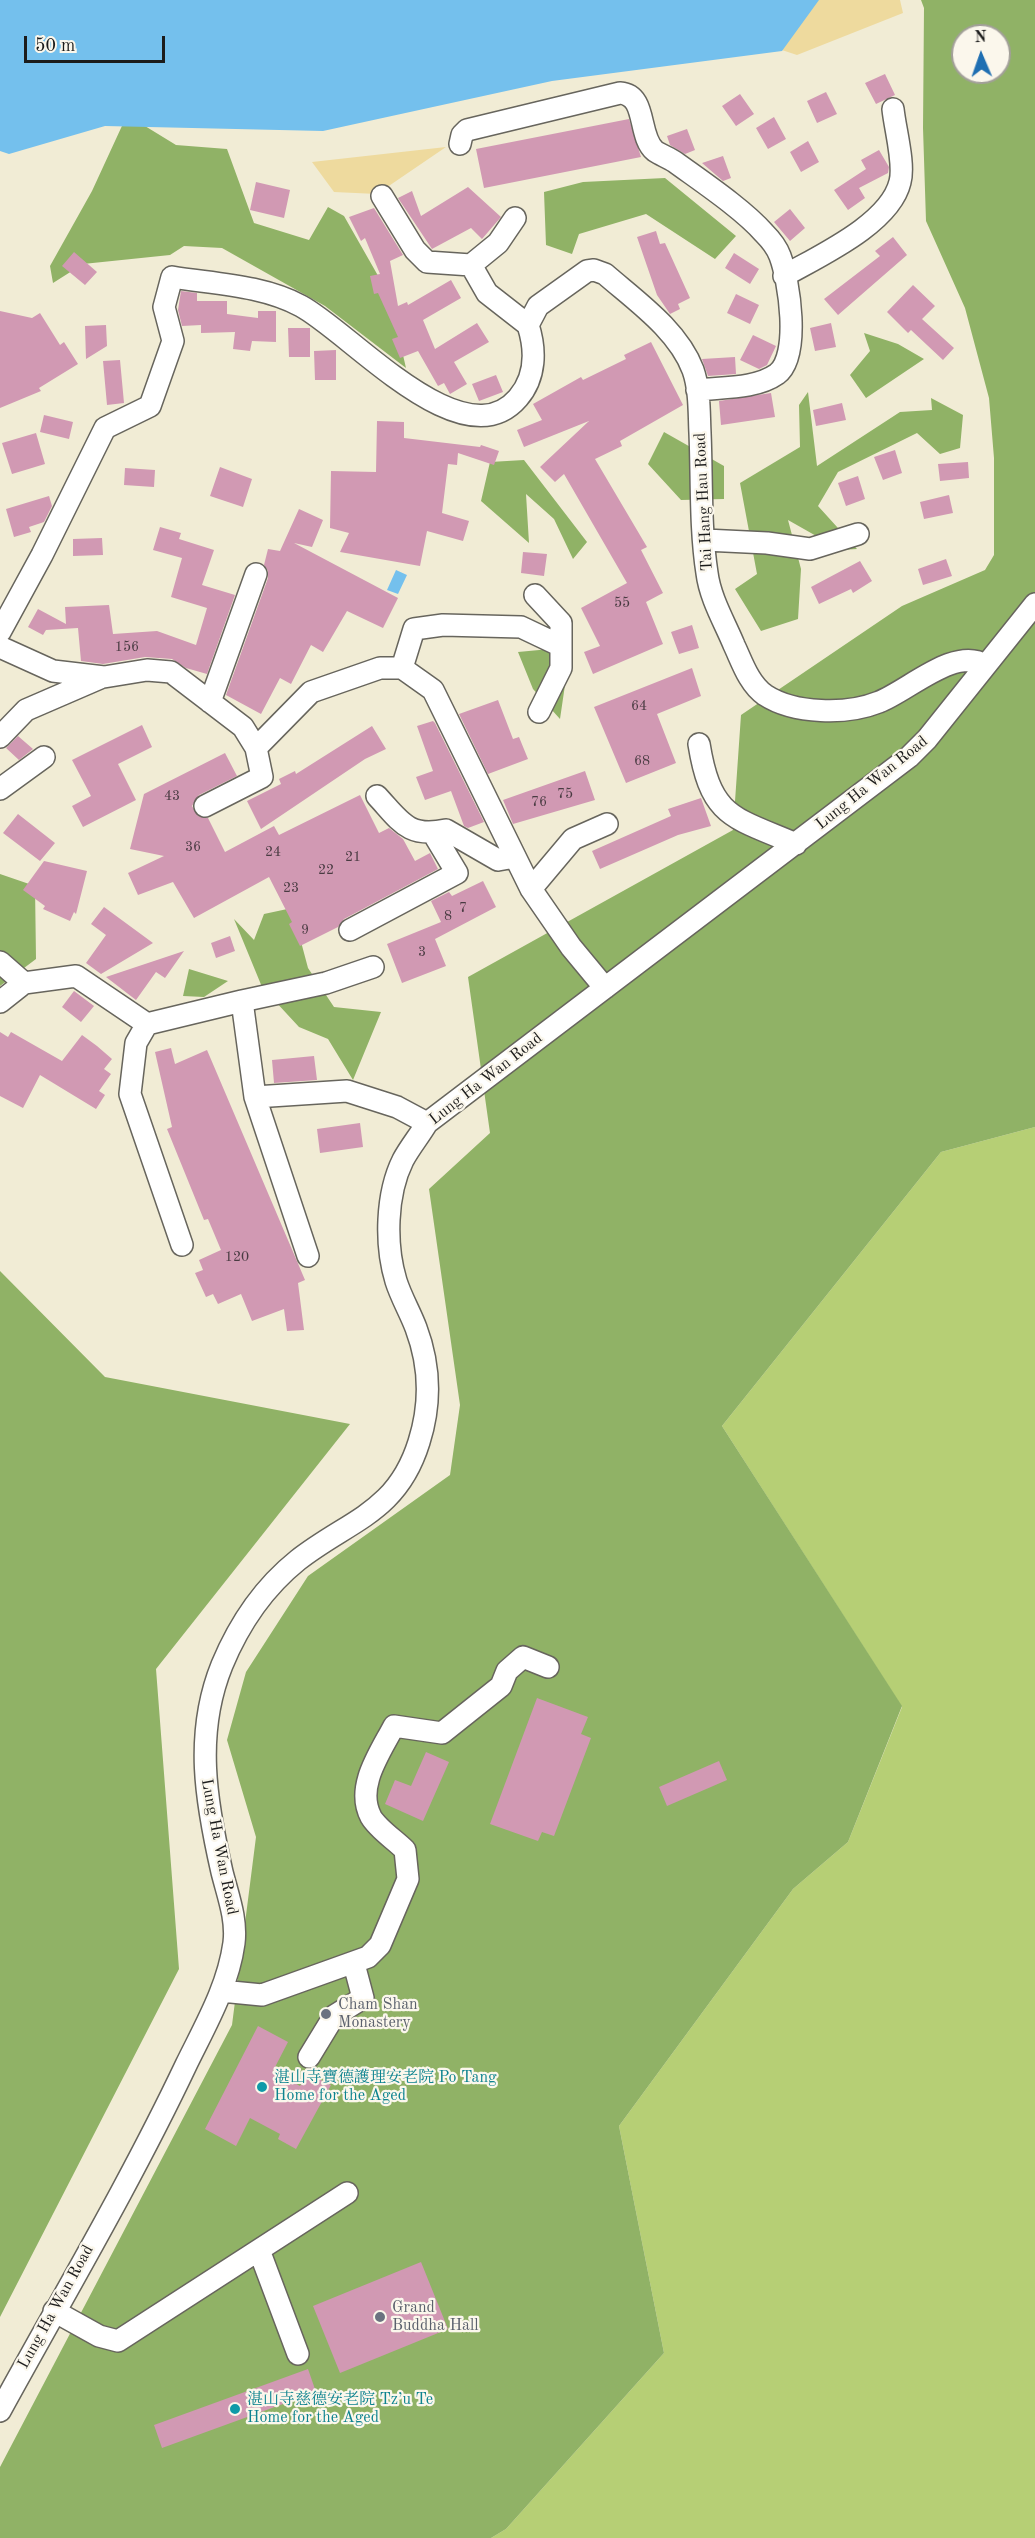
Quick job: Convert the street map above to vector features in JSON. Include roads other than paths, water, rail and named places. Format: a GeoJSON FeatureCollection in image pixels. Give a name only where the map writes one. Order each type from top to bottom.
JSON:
{"type":"FeatureCollection","features":[{"type":"Feature","properties":{"kind":"street"},"geometry":{"type":"LineString","coordinates":[[460,144],[462,135],[467,130],[620,93],[628,94],[634,99],[653,150],[672,160],[764,233],[780,255],[793,335],[781,370],[754,383],[697,390]]}},
{"type":"Feature","properties":{"kind":"street"},"geometry":{"type":"LineString","coordinates":[[784,276],[849,238],[891,203],[901,182],[902,161],[892,109]]}},
{"type":"Feature","properties":{"kind":"street"},"geometry":{"type":"LineString","coordinates":[[382,196],[416,250],[427,262],[471,264],[498,243],[515,218]]}},
{"type":"Feature","properties":{"kind":"street"},"geometry":{"type":"LineString","coordinates":[[0,632],[48,544],[105,428],[150,406],[173,341],[164,307],[172,278],[263,291],[302,306],[381,368],[447,407],[470,416],[491,415],[506,410],[530,382],[533,340],[528,325],[487,293],[471,264]]}},
{"type":"Feature","properties":{"kind":"street","name":"Tai Hang Hau Road"},"geometry":{"type":"LineString","coordinates":[[528,325],[538,306],[587,271],[594,270],[605,274],[673,338],[691,365],[697,390],[706,573],[745,670],[761,692],[772,699],[808,708],[861,708],[904,691],[954,662],[975,660],[985,665]]}},
{"type":"Feature","properties":{"kind":"street"},"geometry":{"type":"LineString","coordinates":[[705,540],[756,542],[810,549],[858,534]]}},
{"type":"Feature","properties":{"kind":"street"},"geometry":{"type":"LineString","coordinates":[[210,702],[256,574]]}},
{"type":"Feature","properties":{"kind":"street"},"geometry":{"type":"LineString","coordinates":[[535,595],[561,623],[561,668],[539,712]]}},
{"type":"Feature","properties":{"kind":"street","name":"Lung Ha Wan Road"},"geometry":{"type":"LineString","coordinates":[[0,2411],[155,2130],[221,1991],[234,1944],[235,1925],[206,1791],[204,1750],[209,1710],[230,1646],[253,1607],[300,1558],[351,1527],[381,1505],[392,1493],[412,1461],[424,1424],[428,1384],[422,1344],[396,1280],[389,1236],[392,1196],[402,1161],[427,1123],[918,749],[1035,604]]}},
{"type":"Feature","properties":{"kind":"street"},"geometry":{"type":"LineString","coordinates":[[402,668],[414,629],[443,625],[521,627],[561,646]]}},
{"type":"Feature","properties":{"kind":"street"},"geometry":{"type":"LineString","coordinates":[[0,647],[52,671],[104,677]]}},
{"type":"Feature","properties":{"kind":"street"},"geometry":{"type":"LineString","coordinates":[[256,748],[311,692],[380,668],[402,668],[433,690],[531,889],[571,947],[605,988]]}},
{"type":"Feature","properties":{"kind":"street"},"geometry":{"type":"LineString","coordinates":[[0,737],[26,710],[104,677],[147,670],[171,672],[243,727],[256,748],[262,777],[205,806]]}},
{"type":"Feature","properties":{"kind":"street"},"geometry":{"type":"LineString","coordinates":[[699,744],[704,777],[725,811],[796,843]]}},
{"type":"Feature","properties":{"kind":"street"},"geometry":{"type":"LineString","coordinates":[[0,789],[44,757]]}},
{"type":"Feature","properties":{"kind":"street"},"geometry":{"type":"LineString","coordinates":[[377,796],[405,826],[426,834],[446,830],[498,860],[514,857]]}},
{"type":"Feature","properties":{"kind":"street"},"geometry":{"type":"LineString","coordinates":[[531,889],[573,839],[607,824]]}},
{"type":"Feature","properties":{"kind":"street"},"geometry":{"type":"LineString","coordinates":[[350,930],[457,873],[433,833]]}},
{"type":"Feature","properties":{"kind":"street"},"geometry":{"type":"LineString","coordinates":[[0,962],[24,983]]}},
{"type":"Feature","properties":{"kind":"street"},"geometry":{"type":"LineString","coordinates":[[182,1245],[130,1094],[136,1043],[147,1024],[326,983],[373,967]]}},
{"type":"Feature","properties":{"kind":"street"},"geometry":{"type":"LineString","coordinates":[[0,1002],[24,983],[76,976],[147,1024]]}},
{"type":"Feature","properties":{"kind":"street"},"geometry":{"type":"LineString","coordinates":[[242,1001],[255,1097],[308,1256]]}},
{"type":"Feature","properties":{"kind":"street"},"geometry":{"type":"LineString","coordinates":[[255,1097],[347,1091],[398,1107],[427,1123]]}},
{"type":"Feature","properties":{"kind":"street"},"geometry":{"type":"LineString","coordinates":[[221,1991],[262,1995],[354,1964],[368,1957],[380,1945],[408,1879],[405,1850],[372,1819],[363,1798],[371,1771],[393,1726],[442,1733],[501,1686],[507,1671],[523,1657],[548,1667]]}},
{"type":"Feature","properties":{"kind":"street"},"geometry":{"type":"LineString","coordinates":[[309,2057],[334,2016],[363,1998],[354,1964]]}},
{"type":"Feature","properties":{"kind":"street"},"geometry":{"type":"LineString","coordinates":[[54,2311],[99,2336],[118,2341],[347,2193]]}},
{"type":"Feature","properties":{"kind":"street"},"geometry":{"type":"LineString","coordinates":[[259,2250],[298,2354]]}},
{"type":"Feature","properties":{"kind":"water"},"geometry":{"type":"Polygon","coordinates":[[[0,0],[819,0],[782,51],[552,81],[323,131],[105,126],[9,154],[0,151],[0,0]]]}},
{"type":"Feature","properties":{"kind":"water"},"geometry":{"type":"Polygon","coordinates":[[[396,570],[407,575],[398,594],[387,590],[396,570]]]}},
{"type":"Feature","properties":{"kind":"place","name":"Cham Shan Monastery"},"geometry":{"type":"Point","coordinates":[326,2014]}},
{"type":"Feature","properties":{"kind":"place","name":"湛山寺寶德護理安老院 Po Tang Home for the Aged"},"geometry":{"type":"Point","coordinates":[262,2087]}},
{"type":"Feature","properties":{"kind":"place","name":"Grand Buddha Hall"},"geometry":{"type":"Point","coordinates":[380,2317]}},
{"type":"Feature","properties":{"kind":"place","name":"湛山寺慈德安老院 Tz’u Te Home for the Aged"},"geometry":{"type":"Point","coordinates":[235,2409]}}]}
